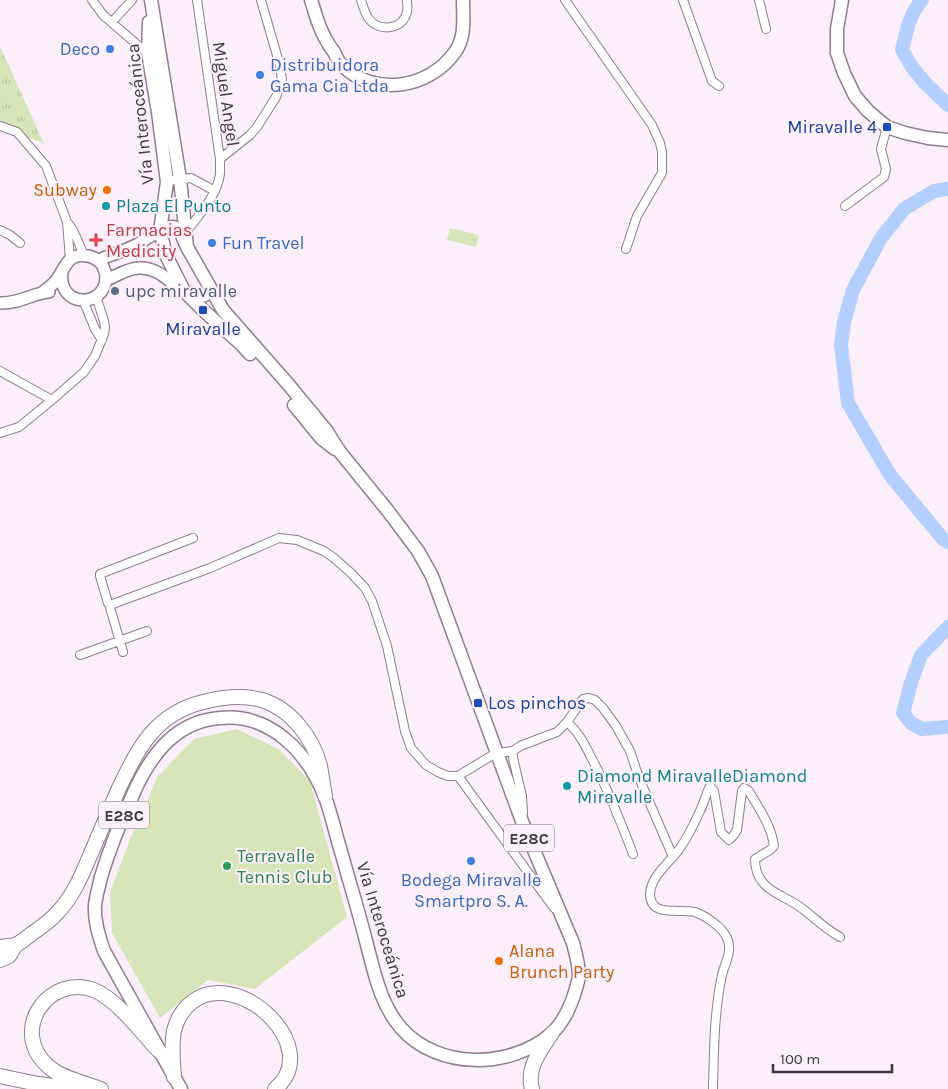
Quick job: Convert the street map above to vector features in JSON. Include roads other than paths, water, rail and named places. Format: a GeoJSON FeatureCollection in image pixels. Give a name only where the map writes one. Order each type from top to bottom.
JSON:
{"type":"FeatureCollection","features":[{"type":"Feature","properties":{"kind":"highway"},"geometry":{"type":"LineString","coordinates":[[0,960],[9,956],[16,945],[47,923],[67,901],[86,867],[131,762],[152,731],[165,719],[180,711],[195,704],[230,697],[251,698],[274,705],[294,721],[310,742],[320,766],[324,796]]}},
{"type":"Feature","properties":{"kind":"highway"},"geometry":{"type":"LineString","coordinates":[[0,947],[16,945]]}},
{"type":"Feature","properties":{"kind":"highway"},"geometry":{"type":"LineString","coordinates":[[101,1089],[58,1073],[49,1067],[37,1052],[32,1042],[32,1023],[39,1007],[52,994],[62,990],[83,987],[102,994],[113,1002],[159,1051]]}},
{"type":"Feature","properties":{"kind":"highway"},"geometry":{"type":"LineString","coordinates":[[174,1077],[174,1032],[184,1008],[204,995],[228,994],[245,999],[265,1012],[275,1022],[287,1042],[290,1052],[289,1064],[286,1075],[275,1089]]}},
{"type":"Feature","properties":{"kind":"highway"},"geometry":{"type":"LineString","coordinates":[[532,1089],[531,1072],[534,1060],[552,1033]]}},
{"type":"Feature","properties":{"kind":"highway"},"geometry":{"type":"LineString","coordinates":[[0,1076],[75,1089]]}},
{"type":"Feature","properties":{"kind":"main road"},"geometry":{"type":"LineString","coordinates":[[311,0],[323,35],[341,64],[356,77],[377,84],[396,86],[422,79],[440,67],[456,51],[463,31],[463,0]]}},
{"type":"Feature","properties":{"kind":"main road"},"geometry":{"type":"LineString","coordinates":[[842,0],[837,29],[837,53],[855,96],[868,111],[887,127],[928,138],[948,140]]}},
{"type":"Feature","properties":{"kind":"main road","name":"Vía Interoceánica"},"geometry":{"type":"LineString","coordinates":[[151,1],[148,54],[158,112],[186,232],[187,247],[224,310],[326,430],[340,452],[388,510],[418,551],[432,576],[523,824],[573,943],[579,976],[568,1011],[560,1024],[540,1042],[516,1054],[502,1058],[473,1060],[443,1055],[423,1047],[411,1038],[390,1014],[377,982],[362,923],[324,796],[301,754],[278,732],[266,726],[236,718],[208,719],[184,729],[169,740],[148,765],[136,787],[107,857],[95,906],[97,929],[104,951],[181,1089]]}},
{"type":"Feature","properties":{"kind":"main road","name":"Vía Interoceánica"},"geometry":{"type":"LineString","coordinates":[[151,1],[162,71],[174,180],[160,231],[166,255],[184,291],[242,345],[284,392],[321,438],[340,452]]}},
{"type":"Feature","properties":{"kind":"street"},"geometry":{"type":"LineString","coordinates":[[92,0],[104,15],[148,54],[162,71]]}},
{"type":"Feature","properties":{"kind":"street"},"geometry":{"type":"LineString","coordinates":[[112,22],[132,0]]}},
{"type":"Feature","properties":{"kind":"street","name":"Miguel Angel"},"geometry":{"type":"LineString","coordinates":[[186,232],[215,191],[220,176],[220,159],[197,0]]}},
{"type":"Feature","properties":{"kind":"street"},"geometry":{"type":"LineString","coordinates":[[220,159],[257,127],[276,97],[282,80],[280,66],[260,0]]}},
{"type":"Feature","properties":{"kind":"street"},"geometry":{"type":"LineString","coordinates":[[361,0],[368,18],[377,26],[387,28],[395,26],[404,20],[407,12],[407,0]]}},
{"type":"Feature","properties":{"kind":"street"},"geometry":{"type":"LineString","coordinates":[[565,0],[652,125],[660,143],[662,173],[637,216],[626,249]]}},
{"type":"Feature","properties":{"kind":"street"},"geometry":{"type":"LineString","coordinates":[[684,0],[712,80],[719,86]]}},
{"type":"Feature","properties":{"kind":"street"},"geometry":{"type":"LineString","coordinates":[[759,0],[766,29]]}},
{"type":"Feature","properties":{"kind":"street"},"geometry":{"type":"LineString","coordinates":[[0,126],[17,132],[46,166],[67,222],[70,259]]}},
{"type":"Feature","properties":{"kind":"street"},"geometry":{"type":"LineString","coordinates":[[845,206],[884,177],[886,169],[881,149],[887,127]]}},
{"type":"Feature","properties":{"kind":"street"},"geometry":{"type":"LineString","coordinates":[[174,180],[191,178],[215,191]]}},
{"type":"Feature","properties":{"kind":"street"},"geometry":{"type":"LineString","coordinates":[[67,222],[73,230],[84,255]]}},
{"type":"Feature","properties":{"kind":"street"},"geometry":{"type":"LineString","coordinates":[[98,260],[137,245],[170,226],[177,228],[187,247]]}},
{"type":"Feature","properties":{"kind":"street"},"geometry":{"type":"LineString","coordinates":[[0,230],[20,243]]}},
{"type":"Feature","properties":{"kind":"street"},"geometry":{"type":"LineString","coordinates":[[0,303],[8,304],[24,300],[44,292],[56,281],[65,265],[70,259],[76,256],[92,256],[98,260],[103,266],[106,280],[96,296],[90,299],[77,299],[70,296],[62,286],[62,271]]}},
{"type":"Feature","properties":{"kind":"street"},"geometry":{"type":"LineString","coordinates":[[106,280],[140,268],[157,272],[184,291],[194,295],[204,296],[212,291]]}},
{"type":"Feature","properties":{"kind":"street"},"geometry":{"type":"LineString","coordinates":[[44,292],[66,292]]}},
{"type":"Feature","properties":{"kind":"street"},"geometry":{"type":"LineString","coordinates":[[0,432],[19,427],[84,372],[95,356],[105,328],[96,296]]}},
{"type":"Feature","properties":{"kind":"street"},"geometry":{"type":"LineString","coordinates":[[83,300],[95,329],[102,340]]}},
{"type":"Feature","properties":{"kind":"street"},"geometry":{"type":"LineString","coordinates":[[0,371],[52,400]]}},
{"type":"Feature","properties":{"kind":"street"},"geometry":{"type":"LineString","coordinates":[[123,652],[100,574],[192,538]]}},
{"type":"Feature","properties":{"kind":"street"},"geometry":{"type":"LineString","coordinates":[[109,604],[210,568],[276,538],[297,540],[324,551],[351,573],[364,588],[372,602],[387,646],[405,730],[411,748],[426,765],[448,776],[458,776],[498,753],[513,751],[520,746],[557,732],[567,722],[583,698],[589,698],[603,708],[630,751],[639,778],[673,857]]}},
{"type":"Feature","properties":{"kind":"street"},"geometry":{"type":"LineString","coordinates":[[80,654],[147,631]]}},
{"type":"Feature","properties":{"kind":"street"},"geometry":{"type":"LineString","coordinates":[[567,722],[573,727],[586,747],[602,778],[633,854]]}},
{"type":"Feature","properties":{"kind":"street"},"geometry":{"type":"LineString","coordinates":[[513,751],[522,796],[523,824]]}},
{"type":"Feature","properties":{"kind":"street"},"geometry":{"type":"LineString","coordinates":[[458,776],[564,922]]}},
{"type":"Feature","properties":{"kind":"street"},"geometry":{"type":"LineString","coordinates":[[713,1089],[715,1021],[722,972],[727,962],[729,948],[727,938],[720,927],[708,919],[694,912],[660,910],[653,905],[650,897],[651,886],[655,878],[679,850],[689,834],[710,786],[714,791],[721,832],[729,840],[737,830],[742,791],[744,788],[748,790],[765,817],[774,846],[755,859],[755,868],[762,880],[771,891],[799,906],[830,932],[840,937]]}},
{"type":"Feature","properties":{"kind":"waterway"},"geometry":{"type":"LineString","coordinates":[[922,0],[911,17],[902,50],[912,67],[925,83],[948,105]]}},
{"type":"Feature","properties":{"kind":"waterway"},"geometry":{"type":"LineString","coordinates":[[948,189],[934,191],[904,209],[881,238],[853,290],[844,322],[841,345],[848,403],[890,475],[943,539],[948,542]]}},
{"type":"Feature","properties":{"kind":"waterway"},"geometry":{"type":"LineString","coordinates":[[948,627],[921,655],[903,713],[911,723],[922,729],[948,727]]}},
{"type":"Feature","properties":{"kind":"place","name":"Deco"},"geometry":{"type":"Point","coordinates":[110,49]}},
{"type":"Feature","properties":{"kind":"place","name":"Distribuidora Gama Cia Ltda"},"geometry":{"type":"Point","coordinates":[260,75]}},
{"type":"Feature","properties":{"kind":"place","name":"Miravalle 4"},"geometry":{"type":"Point","coordinates":[887,127]}},
{"type":"Feature","properties":{"kind":"place","name":"Subway"},"geometry":{"type":"Point","coordinates":[107,190]}},
{"type":"Feature","properties":{"kind":"place","name":"Plaza El Punto"},"geometry":{"type":"Point","coordinates":[106,206]}},
{"type":"Feature","properties":{"kind":"place","name":"Farmacias Medicity"},"geometry":{"type":"Point","coordinates":[96,240]}},
{"type":"Feature","properties":{"kind":"place","name":"Fun Travel"},"geometry":{"type":"Point","coordinates":[212,243]}},
{"type":"Feature","properties":{"kind":"place","name":"upc miravalle"},"geometry":{"type":"Point","coordinates":[115,291]}},
{"type":"Feature","properties":{"kind":"place","name":"Miravalle"},"geometry":{"type":"Point","coordinates":[203,310]}},
{"type":"Feature","properties":{"kind":"place","name":"Los pinchos"},"geometry":{"type":"Point","coordinates":[478,703]}},
{"type":"Feature","properties":{"kind":"place","name":"Diamond MiravalleDiamond Miravalle"},"geometry":{"type":"Point","coordinates":[567,786]}},
{"type":"Feature","properties":{"kind":"place","name":"Bodega Miravalle Smartpro S. A."},"geometry":{"type":"Point","coordinates":[471,861]}},
{"type":"Feature","properties":{"kind":"place","name":"Terravalle Tennis Club"},"geometry":{"type":"Point","coordinates":[227,866]}},
{"type":"Feature","properties":{"kind":"place","name":"Alana Brunch Party"},"geometry":{"type":"Point","coordinates":[499,961]}}]}
